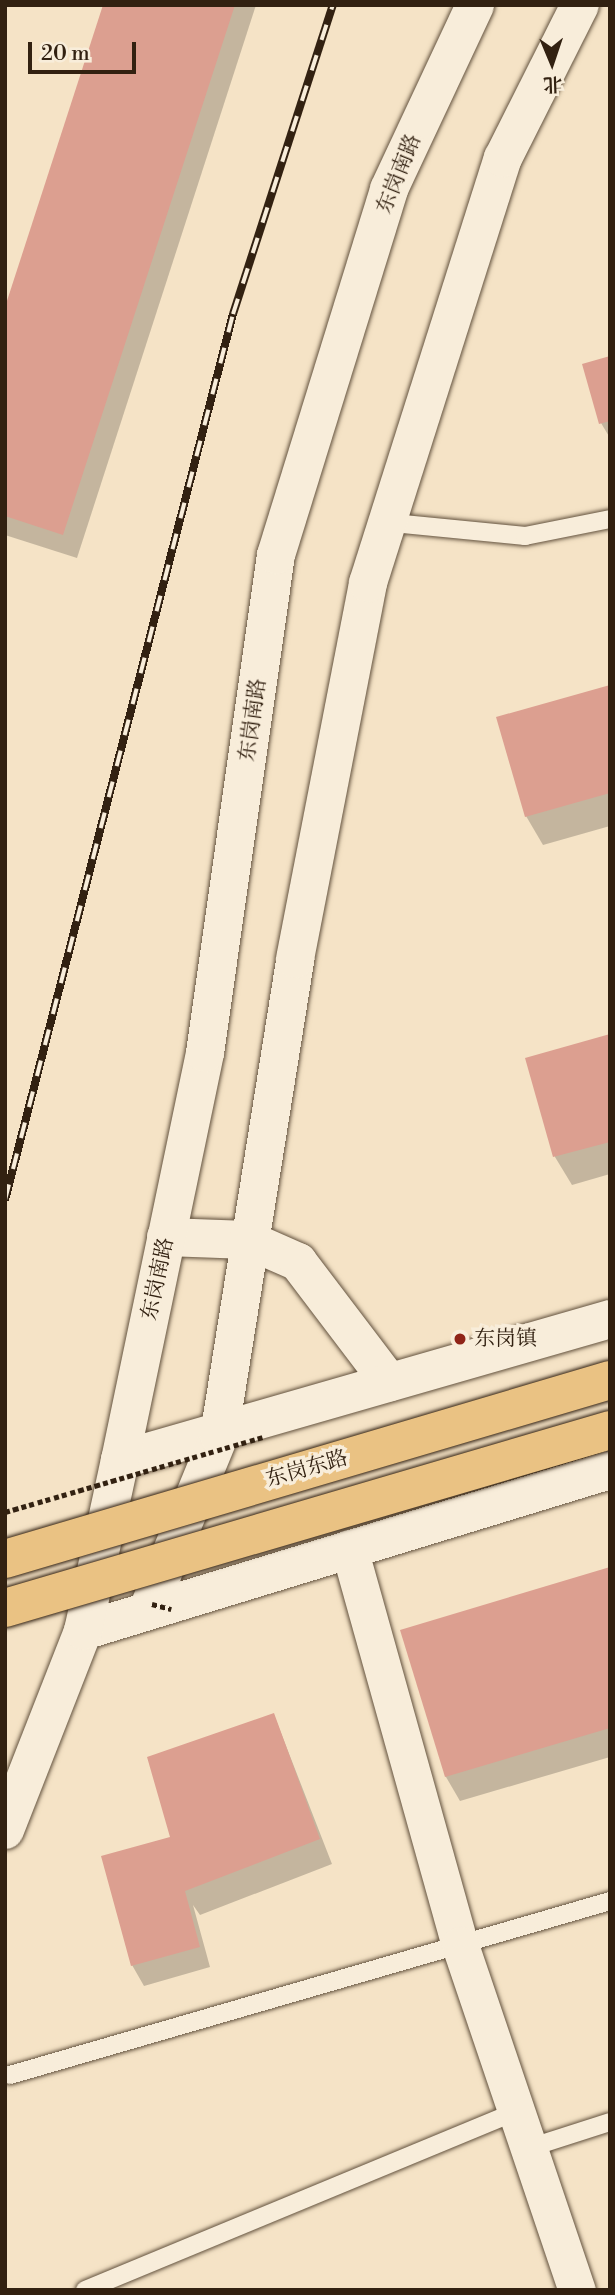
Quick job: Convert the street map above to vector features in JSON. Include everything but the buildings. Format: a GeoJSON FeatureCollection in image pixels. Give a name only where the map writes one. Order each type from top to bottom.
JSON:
{"type":"FeatureCollection","features":[{"type":"Feature","properties":{"kind":"main road","name":"东岗东路"},"geometry":{"type":"LineString","coordinates":[[5,1559],[610,1380]]}},
{"type":"Feature","properties":{"kind":"main road"},"geometry":{"type":"LineString","coordinates":[[5,1608],[610,1430]]}},
{"type":"Feature","properties":{"kind":"street","name":"东岗南路"},"geometry":{"type":"LineString","coordinates":[[5,1830],[83,1630],[120,1460],[205,1052],[276,555],[389,189],[475,5]]}},
{"type":"Feature","properties":{"kind":"street"},"geometry":{"type":"LineString","coordinates":[[149,1607],[219,1436],[248,1240],[368,583],[393,523],[503,158],[580,5]]}},
{"type":"Feature","properties":{"kind":"street"},"geometry":{"type":"LineString","coordinates":[[166,1237],[248,1240],[298,1262],[390,1382]]}},
{"type":"Feature","properties":{"kind":"street"},"geometry":{"type":"LineString","coordinates":[[120,1460],[219,1436],[390,1382],[610,1319]]}},
{"type":"Feature","properties":{"kind":"street"},"geometry":{"type":"LineString","coordinates":[[83,1630],[149,1607],[610,1470]]}},
{"type":"Feature","properties":{"kind":"street"},"geometry":{"type":"LineString","coordinates":[[349,1548],[460,1945],[578,2290]]}},
{"type":"Feature","properties":{"kind":"lane"},"geometry":{"type":"LineString","coordinates":[[393,523],[526,536],[610,519]]}},
{"type":"Feature","properties":{"kind":"lane"},"geometry":{"type":"LineString","coordinates":[[10,2075],[610,1900]]}},
{"type":"Feature","properties":{"kind":"lane"},"geometry":{"type":"LineString","coordinates":[[85,2290],[517,2110]]}},
{"type":"Feature","properties":{"kind":"lane"},"geometry":{"type":"LineString","coordinates":[[529,2148],[610,2122]]}},
{"type":"Feature","properties":{"kind":"path"},"geometry":{"type":"LineString","coordinates":[[5,1512],[263,1437]]}},
{"type":"Feature","properties":{"kind":"railway"},"geometry":{"type":"LineString","coordinates":[[5,1200],[233,314],[333,5]]}},
{"type":"Feature","properties":{"kind":"place","name":"东岗镇"},"geometry":{"type":"Point","coordinates":[460,1339]}}]}
